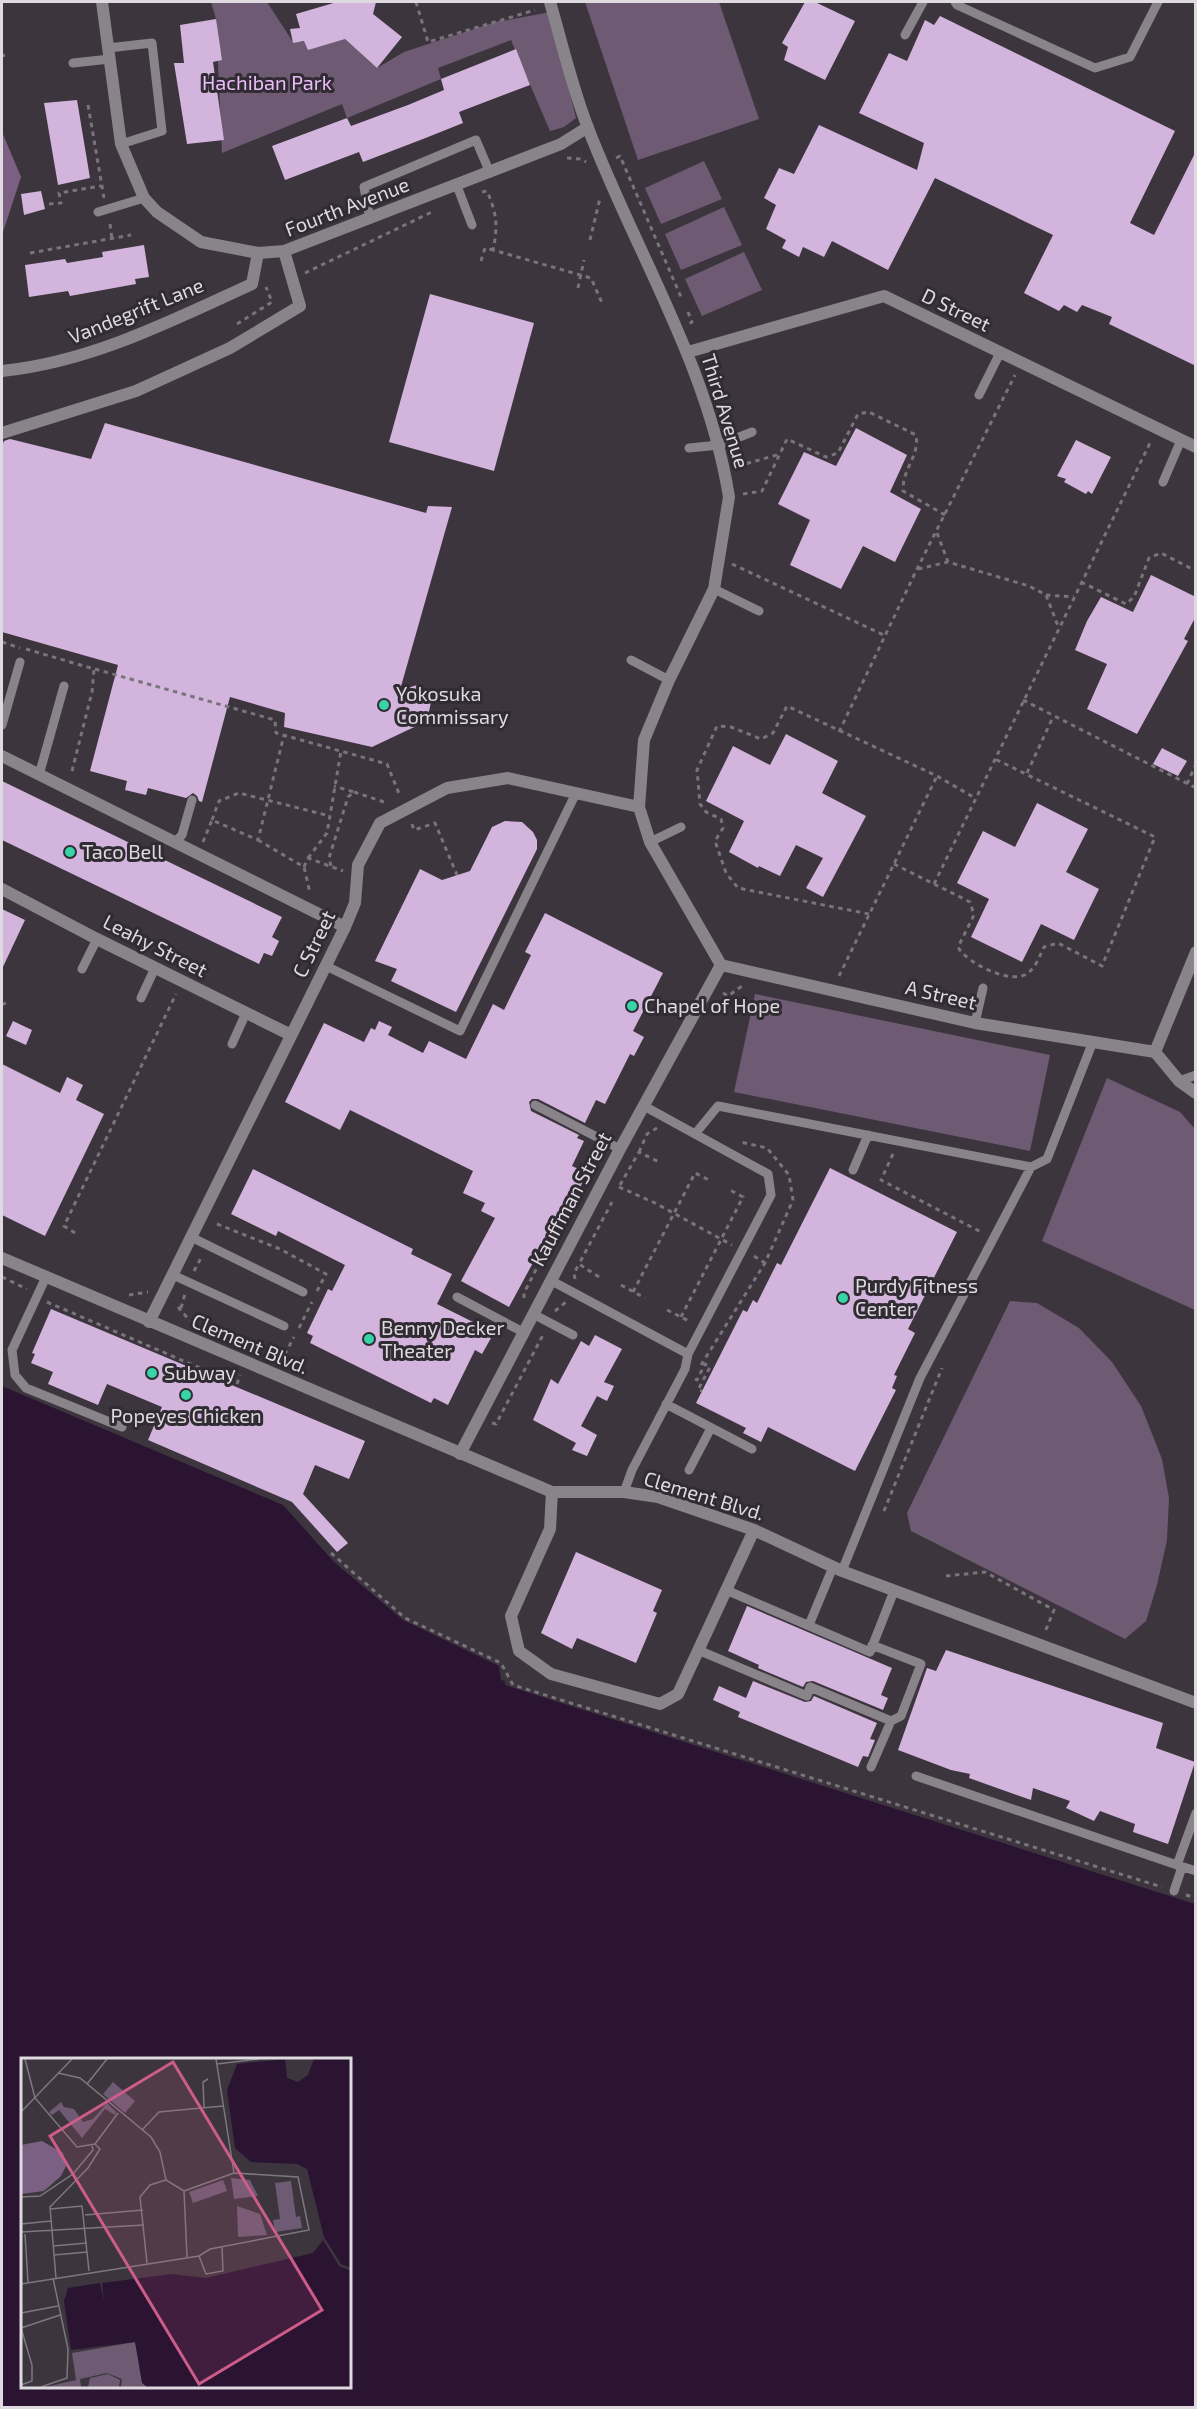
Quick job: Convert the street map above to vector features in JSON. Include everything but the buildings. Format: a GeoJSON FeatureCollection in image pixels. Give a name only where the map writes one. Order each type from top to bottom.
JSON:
{"type":"FeatureCollection","features":[{"type":"Feature","properties":{"kind":"street","name":"Fourth Avenue"},"geometry":{"type":"LineString","coordinates":[[102,2],[121,144],[144,198],[157,212],[201,242],[258,253],[284,251],[490,173],[561,144],[588,127]]}},
{"type":"Feature","properties":{"kind":"street","name":"Third Avenue"},"geometry":{"type":"LineString","coordinates":[[550,2],[588,127],[688,352],[719,445],[729,497],[714,589],[669,680],[644,740],[639,807],[650,842],[721,964]]}},
{"type":"Feature","properties":{"kind":"street"},"geometry":{"type":"LineString","coordinates":[[2,433],[136,391],[230,348],[300,306],[284,251]]}},
{"type":"Feature","properties":{"kind":"street","name":"Vandegrift Lane"},"geometry":{"type":"LineString","coordinates":[[2,371],[72,359],[144,333],[252,284],[258,253]]}},
{"type":"Feature","properties":{"kind":"street","name":"D Street"},"geometry":{"type":"LineString","coordinates":[[688,352],[884,296],[1196,447]]}},
{"type":"Feature","properties":{"kind":"street"},"geometry":{"type":"LineString","coordinates":[[2,756],[345,927]]}},
{"type":"Feature","properties":{"kind":"street","name":"C Street"},"geometry":{"type":"LineString","coordinates":[[149,1322],[345,927],[355,903],[358,865],[380,823],[447,788],[508,778],[639,807]]}},
{"type":"Feature","properties":{"kind":"street","name":"Leahy Street"},"geometry":{"type":"LineString","coordinates":[[2,888],[155,968],[291,1035]]}},
{"type":"Feature","properties":{"kind":"street"},"geometry":{"type":"LineString","coordinates":[[1196,952],[1155,1052],[1179,1081],[1196,1093]]}},
{"type":"Feature","properties":{"kind":"street","name":"A Street"},"geometry":{"type":"LineString","coordinates":[[721,964],[975,1023],[1092,1044],[1155,1052]]}},
{"type":"Feature","properties":{"kind":"street","name":"Kauffman Street"},"geometry":{"type":"LineString","coordinates":[[460,1454],[550,1280],[721,964]]}},
{"type":"Feature","properties":{"kind":"street","name":"Clement Blvd."},"geometry":{"type":"LineString","coordinates":[[2,1258],[552,1492],[624,1492],[658,1497],[754,1530],[838,1569],[894,1591],[1196,1703]]}},
{"type":"Feature","properties":{"kind":"street"},"geometry":{"type":"LineString","coordinates":[[552,1492],[550,1529],[511,1616],[519,1651],[551,1674],[660,1704],[678,1694],[754,1530]]}},
{"type":"Feature","properties":{"kind":"lane"},"geometry":{"type":"LineString","coordinates":[[905,35],[923,2]]}},
{"type":"Feature","properties":{"kind":"lane"},"geometry":{"type":"LineString","coordinates":[[955,2],[957,5],[1095,68],[1130,57],[1158,2]]}},
{"type":"Feature","properties":{"kind":"lane"},"geometry":{"type":"LineString","coordinates":[[73,63],[152,44],[162,131],[121,144]]}},
{"type":"Feature","properties":{"kind":"lane"},"geometry":{"type":"LineString","coordinates":[[370,219],[364,187],[476,140],[490,173]]}},
{"type":"Feature","properties":{"kind":"lane"},"geometry":{"type":"LineString","coordinates":[[457,186],[472,225]]}},
{"type":"Feature","properties":{"kind":"lane"},"geometry":{"type":"LineString","coordinates":[[102,211],[144,198]]}},
{"type":"Feature","properties":{"kind":"lane"},"geometry":{"type":"LineString","coordinates":[[979,395],[1000,352]]}},
{"type":"Feature","properties":{"kind":"lane"},"geometry":{"type":"LineString","coordinates":[[689,448],[719,445],[752,432]]}},
{"type":"Feature","properties":{"kind":"lane"},"geometry":{"type":"LineString","coordinates":[[1163,482],[1181,440]]}},
{"type":"Feature","properties":{"kind":"lane"},"geometry":{"type":"LineString","coordinates":[[714,589],[759,611]]}},
{"type":"Feature","properties":{"kind":"lane"},"geometry":{"type":"LineString","coordinates":[[631,660],[669,680]]}},
{"type":"Feature","properties":{"kind":"lane"},"geometry":{"type":"LineString","coordinates":[[2,725],[20,662]]}},
{"type":"Feature","properties":{"kind":"lane"},"geometry":{"type":"LineString","coordinates":[[39,775],[64,686]]}},
{"type":"Feature","properties":{"kind":"lane"},"geometry":{"type":"LineString","coordinates":[[326,966],[460,1031],[576,793]]}},
{"type":"Feature","properties":{"kind":"lane"},"geometry":{"type":"LineString","coordinates":[[175,842],[182,835],[192,800]]}},
{"type":"Feature","properties":{"kind":"lane"},"geometry":{"type":"LineString","coordinates":[[650,842],[681,827]]}},
{"type":"Feature","properties":{"kind":"lane"},"geometry":{"type":"LineString","coordinates":[[82,969],[98,939]]}},
{"type":"Feature","properties":{"kind":"lane"},"geometry":{"type":"LineString","coordinates":[[141,998],[155,968]]}},
{"type":"Feature","properties":{"kind":"lane"},"geometry":{"type":"LineString","coordinates":[[975,1023],[983,988]]}},
{"type":"Feature","properties":{"kind":"lane"},"geometry":{"type":"LineString","coordinates":[[232,1044],[246,1013]]}},
{"type":"Feature","properties":{"kind":"lane"},"geometry":{"type":"LineString","coordinates":[[809,1625],[838,1569],[920,1378],[1031,1167],[1047,1159],[1092,1044]]}},
{"type":"Feature","properties":{"kind":"lane"},"geometry":{"type":"LineString","coordinates":[[1179,1081],[1196,1075]]}},
{"type":"Feature","properties":{"kind":"lane"},"geometry":{"type":"LineString","coordinates":[[535,1105],[620,1149]]}},
{"type":"Feature","properties":{"kind":"lane"},"geometry":{"type":"LineString","coordinates":[[624,1492],[632,1470],[685,1369],[688,1354],[771,1195],[768,1174],[644,1106]]}},
{"type":"Feature","properties":{"kind":"lane"},"geometry":{"type":"LineString","coordinates":[[695,1134],[718,1106],[1031,1167]]}},
{"type":"Feature","properties":{"kind":"lane"},"geometry":{"type":"LineString","coordinates":[[853,1170],[868,1135]]}},
{"type":"Feature","properties":{"kind":"lane"},"geometry":{"type":"LineString","coordinates":[[191,1237],[303,1292]]}},
{"type":"Feature","properties":{"kind":"lane"},"geometry":{"type":"LineString","coordinates":[[173,1275],[284,1326]]}},
{"type":"Feature","properties":{"kind":"lane"},"geometry":{"type":"LineString","coordinates":[[46,1277],[12,1350],[15,1375],[26,1388],[122,1427]]}},
{"type":"Feature","properties":{"kind":"lane"},"geometry":{"type":"LineString","coordinates":[[550,1280],[688,1354]]}},
{"type":"Feature","properties":{"kind":"lane"},"geometry":{"type":"LineString","coordinates":[[457,1297],[523,1332]]}},
{"type":"Feature","properties":{"kind":"lane"},"geometry":{"type":"LineString","coordinates":[[533,1314],[573,1335]]}},
{"type":"Feature","properties":{"kind":"lane"},"geometry":{"type":"LineString","coordinates":[[666,1404],[752,1449]]}},
{"type":"Feature","properties":{"kind":"lane"},"geometry":{"type":"LineString","coordinates":[[689,1470],[711,1428]]}},
{"type":"Feature","properties":{"kind":"lane"},"geometry":{"type":"LineString","coordinates":[[726,1590],[870,1652],[894,1591]]}},
{"type":"Feature","properties":{"kind":"lane"},"geometry":{"type":"LineString","coordinates":[[872,1645],[921,1664],[901,1716],[891,1721],[872,1767]]}},
{"type":"Feature","properties":{"kind":"lane"},"geometry":{"type":"LineString","coordinates":[[698,1650],[807,1696],[810,1687],[891,1721]]}},
{"type":"Feature","properties":{"kind":"lane"},"geometry":{"type":"LineString","coordinates":[[916,1776],[1196,1872]]}},
{"type":"Feature","properties":{"kind":"lane"},"geometry":{"type":"LineString","coordinates":[[1174,1891],[1196,1813]]}},
{"type":"Feature","properties":{"kind":"path"},"geometry":{"type":"LineString","coordinates":[[416,2],[428,42],[535,10]]}},
{"type":"Feature","properties":{"kind":"path"},"geometry":{"type":"LineString","coordinates":[[88,105],[101,186],[102,211]]}},
{"type":"Feature","properties":{"kind":"path"},"geometry":{"type":"LineString","coordinates":[[566,158],[581,159],[588,164]]}},
{"type":"Feature","properties":{"kind":"path"},"geometry":{"type":"LineString","coordinates":[[49,204],[61,202],[59,193],[101,186]]}},
{"type":"Feature","properties":{"kind":"path"},"geometry":{"type":"LineString","coordinates":[[590,240],[600,197],[606,194]]}},
{"type":"Feature","properties":{"kind":"path"},"geometry":{"type":"LineString","coordinates":[[112,220],[109,224],[112,239]]}},
{"type":"Feature","properties":{"kind":"path"},"geometry":{"type":"LineString","coordinates":[[30,253],[130,235]]}},
{"type":"Feature","properties":{"kind":"path"},"geometry":{"type":"LineString","coordinates":[[481,261],[485,248],[493,250]]}},
{"type":"Feature","properties":{"kind":"path"},"geometry":{"type":"LineString","coordinates":[[578,288],[584,260]]}},
{"type":"Feature","properties":{"kind":"path"},"geometry":{"type":"LineString","coordinates":[[839,732],[917,569],[1021,363]]}},
{"type":"Feature","properties":{"kind":"path"},"geometry":{"type":"LineString","coordinates":[[729,497],[762,491],[788,439],[826,457],[838,453],[858,414],[869,412],[916,435],[918,446],[902,479],[903,491],[945,515]]}},
{"type":"Feature","properties":{"kind":"path"},"geometry":{"type":"LineString","coordinates":[[934,884],[993,758],[1157,428]]}},
{"type":"Feature","properties":{"kind":"path"},"geometry":{"type":"LineString","coordinates":[[724,470],[780,454]]}},
{"type":"Feature","properties":{"kind":"path"},"geometry":{"type":"LineString","coordinates":[[937,533],[948,562]]}},
{"type":"Feature","properties":{"kind":"path"},"geometry":{"type":"LineString","coordinates":[[1082,582],[1126,604],[1134,597],[1149,558],[1161,553],[1196,571]]}},
{"type":"Feature","properties":{"kind":"path"},"geometry":{"type":"LineString","coordinates":[[720,558],[885,636]]}},
{"type":"Feature","properties":{"kind":"path"},"geometry":{"type":"LineString","coordinates":[[917,569],[948,562],[1029,586],[1046,596],[1074,597]]}},
{"type":"Feature","properties":{"kind":"path"},"geometry":{"type":"LineString","coordinates":[[1046,596],[1059,626]]}},
{"type":"Feature","properties":{"kind":"path"},"geometry":{"type":"LineString","coordinates":[[2,642],[275,720],[276,733],[387,764],[414,830],[435,823],[458,875]]}},
{"type":"Feature","properties":{"kind":"path"},"geometry":{"type":"LineString","coordinates":[[67,789],[92,692],[94,669]]}},
{"type":"Feature","properties":{"kind":"path"},"geometry":{"type":"LineString","coordinates":[[1023,700],[1196,788]]}},
{"type":"Feature","properties":{"kind":"path"},"geometry":{"type":"LineString","coordinates":[[869,914],[738,888],[726,873],[715,841],[723,828],[720,819],[706,812],[700,804],[697,770],[717,726],[731,727],[761,739],[773,733],[788,706],[839,732],[937,776],[975,798]]}},
{"type":"Feature","properties":{"kind":"path"},"geometry":{"type":"LineString","coordinates":[[1027,773],[1053,717]]}},
{"type":"Feature","properties":{"kind":"path"},"geometry":{"type":"LineString","coordinates":[[304,867],[327,833],[341,751]]}},
{"type":"Feature","properties":{"kind":"path"},"geometry":{"type":"LineString","coordinates":[[894,864],[970,902],[974,915],[958,947],[962,955],[998,975],[1018,977],[1029,973],[1044,947],[1058,943],[1102,966],[1155,837],[993,758]]}},
{"type":"Feature","properties":{"kind":"path"},"geometry":{"type":"LineString","coordinates":[[1187,784],[1196,764]]}},
{"type":"Feature","properties":{"kind":"path"},"geometry":{"type":"LineString","coordinates":[[840,976],[937,776]]}},
{"type":"Feature","properties":{"kind":"path"},"geometry":{"type":"LineString","coordinates":[[331,866],[329,858],[348,797],[354,792],[334,786]]}},
{"type":"Feature","properties":{"kind":"path"},"geometry":{"type":"LineString","coordinates":[[212,820],[219,801],[239,793],[330,816]]}},
{"type":"Feature","properties":{"kind":"path"},"geometry":{"type":"LineString","coordinates":[[308,858],[345,872],[344,880]]}},
{"type":"Feature","properties":{"kind":"path"},"geometry":{"type":"LineString","coordinates":[[75,1233],[64,1226],[182,981]]}},
{"type":"Feature","properties":{"kind":"path"},"geometry":{"type":"LineString","coordinates":[[2,1005],[7,1002]]}},
{"type":"Feature","properties":{"kind":"path"},"geometry":{"type":"LineString","coordinates":[[599,1277],[579,1264],[619,1187],[639,1152],[659,1162]]}},
{"type":"Feature","properties":{"kind":"path"},"geometry":{"type":"LineString","coordinates":[[901,1153],[892,1155],[881,1180],[981,1232]]}},
{"type":"Feature","properties":{"kind":"path"},"geometry":{"type":"LineString","coordinates":[[633,1292],[695,1173],[709,1180]]}},
{"type":"Feature","properties":{"kind":"path"},"geometry":{"type":"LineString","coordinates":[[619,1187],[675,1213],[765,1263],[695,1374],[685,1369]]}},
{"type":"Feature","properties":{"kind":"path"},"geometry":{"type":"LineString","coordinates":[[728,1188],[750,1201]]}},
{"type":"Feature","properties":{"kind":"path"},"geometry":{"type":"LineString","coordinates":[[681,1317],[743,1197]]}},
{"type":"Feature","properties":{"kind":"path"},"geometry":{"type":"LineString","coordinates":[[2,1277],[28,1289],[36,1298],[237,1384]]}},
{"type":"Feature","properties":{"kind":"path"},"geometry":{"type":"LineString","coordinates":[[621,1285],[645,1298]]}},
{"type":"Feature","properties":{"kind":"path"},"geometry":{"type":"LineString","coordinates":[[667,1310],[694,1323]]}},
{"type":"Feature","properties":{"kind":"path"},"geometry":{"type":"LineString","coordinates":[[884,1511],[944,1363]]}},
{"type":"Feature","properties":{"kind":"path"},"geometry":{"type":"LineString","coordinates":[[693,1379],[697,1380],[705,1364],[710,1367],[698,1390],[702,1391]]}},
{"type":"Feature","properties":{"kind":"path"},"geometry":{"type":"LineString","coordinates":[[331,1553],[405,1618],[501,1664],[513,1685],[1196,1898]]}},
{"type":"Feature","properties":{"kind":"path"},"geometry":{"type":"LineString","coordinates":[[946,1576],[985,1572],[1054,1610],[1040,1645]]}},
{"type":"Feature","properties":{"kind":"green space","name":"Hachiban Park"},"geometry":{"type":"Polygon","coordinates":[[[211,2],[267,2],[293,42],[345,39],[377,68],[404,52],[502,20],[550,12],[576,118],[564,127],[550,131],[511,40],[438,68],[441,79],[347,118],[342,104],[222,153],[216,19],[211,2]]]}},
{"type":"Feature","properties":{"kind":"green space"},"geometry":{"type":"Polygon","coordinates":[[[585,2],[719,2],[759,119],[638,160],[585,2]]]}},
{"type":"Feature","properties":{"kind":"green space"},"geometry":{"type":"Polygon","coordinates":[[[704,161],[722,199],[661,224],[645,188],[704,161]]]}},
{"type":"Feature","properties":{"kind":"green space"},"geometry":{"type":"Polygon","coordinates":[[[724,207],[742,245],[681,270],[665,234],[724,207]]]}},
{"type":"Feature","properties":{"kind":"green space"},"geometry":{"type":"Polygon","coordinates":[[[744,252],[762,290],[702,316],[685,279],[744,252]]]}},
{"type":"Feature","properties":{"kind":"green space"},"geometry":{"type":"Polygon","coordinates":[[[755,994],[1050,1055],[1030,1151],[734,1092],[755,994]]]}},
{"type":"Feature","properties":{"kind":"green space"},"geometry":{"type":"Polygon","coordinates":[[[1107,1078],[1180,1112],[1195,1129],[1195,1310],[1042,1241],[1107,1078]]]}},
{"type":"Feature","properties":{"kind":"green space"},"geometry":{"type":"Polygon","coordinates":[[[1010,1301],[1037,1303],[1079,1328],[1112,1362],[1141,1406],[1162,1459],[1169,1498],[1167,1540],[1146,1621],[1125,1639],[911,1531],[907,1513],[1010,1301]]]}},
{"type":"Feature","properties":{"kind":"shaded area"},"geometry":{"type":"Polygon","coordinates":[[[2,132],[21,177],[2,235],[2,132]]]}},
{"type":"Feature","properties":{"kind":"shaded area"},"geometry":{"type":"Polygon","coordinates":[[[2,1386],[283,1505],[334,1562],[403,1620],[499,1666],[501,1680],[505,1681],[505,1685],[1195,1904],[1195,2407],[2,2407],[2,1386]]]}},
{"type":"Feature","properties":{"kind":"place","name":"Yokosuka Commissary"},"geometry":{"type":"Point","coordinates":[384,705]}},
{"type":"Feature","properties":{"kind":"place","name":"Taco Bell"},"geometry":{"type":"Point","coordinates":[70,852]}},
{"type":"Feature","properties":{"kind":"place","name":"Chapel of Hope"},"geometry":{"type":"Point","coordinates":[632,1006]}},
{"type":"Feature","properties":{"kind":"place","name":"Purdy Fitness Center"},"geometry":{"type":"Point","coordinates":[843,1298]}},
{"type":"Feature","properties":{"kind":"place","name":"Benny Decker Theater"},"geometry":{"type":"Point","coordinates":[369,1339]}},
{"type":"Feature","properties":{"kind":"place","name":"Subway"},"geometry":{"type":"Point","coordinates":[152,1373]}},
{"type":"Feature","properties":{"kind":"place","name":"Popeyes Chicken"},"geometry":{"type":"Point","coordinates":[186,1395]}}]}
